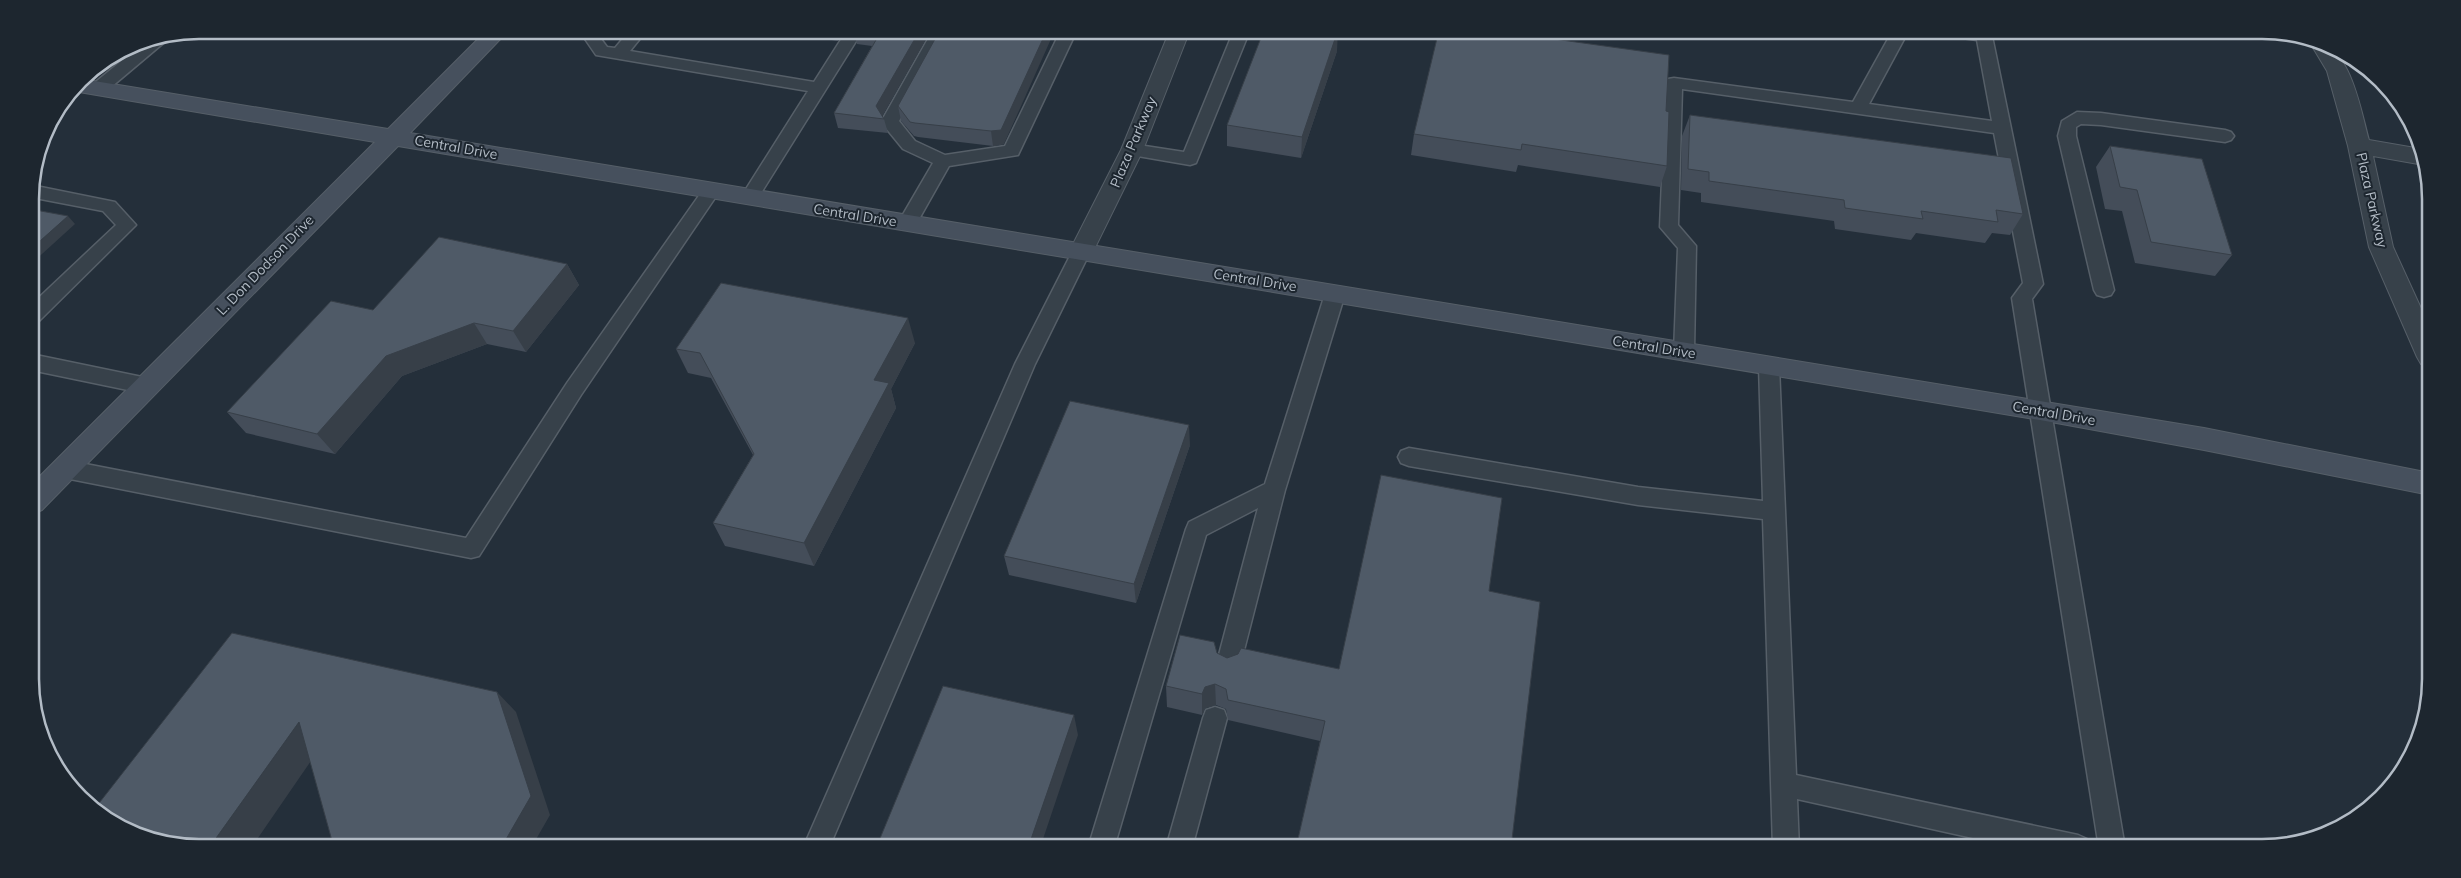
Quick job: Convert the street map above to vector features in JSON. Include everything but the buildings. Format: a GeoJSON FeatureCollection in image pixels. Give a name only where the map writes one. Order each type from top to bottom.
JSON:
{"type":"FeatureCollection","features":[{"type":"Feature","properties":{"kind":"main road","name":"L. Don Dodson Drive"},"geometry":{"type":"LineString","coordinates":[[39,495],[490,39]]}},
{"type":"Feature","properties":{"kind":"main road","name":"Central Drive"},"geometry":{"type":"LineString","coordinates":[[87,87],[2040,410],[2204,439],[2422,482]]}},
{"type":"Feature","properties":{"kind":"street","name":"Plaza Parkway"},"geometry":{"type":"LineString","coordinates":[[1081,252],[1132,150],[1176,39]]}},
{"type":"Feature","properties":{"kind":"street","name":"Plaza Parkway"},"geometry":{"type":"LineString","coordinates":[[2327,52],[2338,71],[2359,146],[2382,247],[2422,339]]}},
{"type":"Feature","properties":{"kind":"street"},"geometry":{"type":"LineString","coordinates":[[2359,146],[2417,156]]}},
{"type":"Feature","properties":{"kind":"lane"},"geometry":{"type":"LineString","coordinates":[[593,39],[602,51],[819,88]]}},
{"type":"Feature","properties":{"kind":"lane"},"geometry":{"type":"LineString","coordinates":[[619,54],[632,39]]}},
{"type":"Feature","properties":{"kind":"lane"},"geometry":{"type":"LineString","coordinates":[[750,197],[849,39]]}},
{"type":"Feature","properties":{"kind":"lane"},"geometry":{"type":"LineString","coordinates":[[936,39],[890,122],[909,145],[943,161],[1012,151],[1065,39]]}},
{"type":"Feature","properties":{"kind":"lane"},"geometry":{"type":"LineString","coordinates":[[1132,150],[1190,159],[1238,39]]}},
{"type":"Feature","properties":{"kind":"lane"},"geometry":{"type":"LineString","coordinates":[[1858,108],[1896,39]]}},
{"type":"Feature","properties":{"kind":"lane"},"geometry":{"type":"LineString","coordinates":[[1985,39],[2033,284],[2022,298],[2111,839]]}},
{"type":"Feature","properties":{"kind":"lane"},"geometry":{"type":"LineString","coordinates":[[87,87],[147,47]]}},
{"type":"Feature","properties":{"kind":"lane"},"geometry":{"type":"LineString","coordinates":[[1684,352],[1687,246],[1669,227],[1674,83],[2002,128]]}},
{"type":"Feature","properties":{"kind":"lane"},"geometry":{"type":"LineString","coordinates":[[2104,290],[2068,136],[2068,125],[2077,118],[2101,119],[2225,136]]}},
{"type":"Feature","properties":{"kind":"lane"},"geometry":{"type":"LineString","coordinates":[[907,223],[943,161]]}},
{"type":"Feature","properties":{"kind":"lane"},"geometry":{"type":"LineString","coordinates":[[65,469],[472,549],[574,390],[711,191]]}},
{"type":"Feature","properties":{"kind":"lane"},"geometry":{"type":"LineString","coordinates":[[39,193],[109,206],[127,225],[39,309]]}},
{"type":"Feature","properties":{"kind":"lane"},"geometry":{"type":"LineString","coordinates":[[820,839],[1025,364],[1081,252]]}},
{"type":"Feature","properties":{"kind":"lane"},"geometry":{"type":"LineString","coordinates":[[1228,666],[1274,490],[1335,294]]}},
{"type":"Feature","properties":{"kind":"lane"},"geometry":{"type":"LineString","coordinates":[[39,364],[147,386]]}},
{"type":"Feature","properties":{"kind":"lane"},"geometry":{"type":"LineString","coordinates":[[1769,366],[1786,839]]}},
{"type":"Feature","properties":{"kind":"lane"},"geometry":{"type":"LineString","coordinates":[[1409,457],[1638,496],[1775,511]]}},
{"type":"Feature","properties":{"kind":"lane"},"geometry":{"type":"LineString","coordinates":[[1104,839],[1197,529],[1274,490]]}},
{"type":"Feature","properties":{"kind":"lane"},"geometry":{"type":"LineString","coordinates":[[1181,839],[1215,718]]}},
{"type":"Feature","properties":{"kind":"lane"},"geometry":{"type":"LineString","coordinates":[[1784,784],[2037,839]]}}]}
